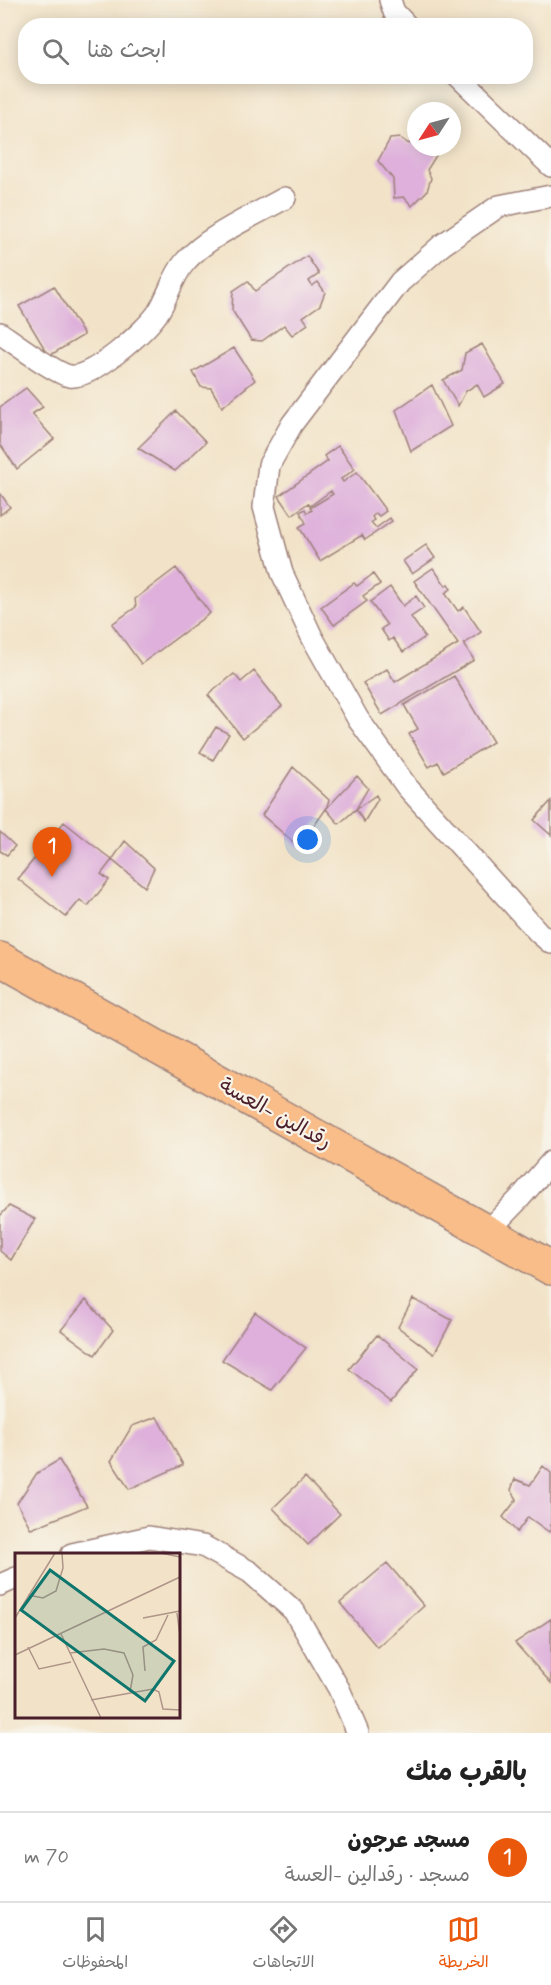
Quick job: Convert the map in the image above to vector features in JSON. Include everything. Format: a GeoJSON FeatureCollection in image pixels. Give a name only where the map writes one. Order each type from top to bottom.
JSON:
{"type":"FeatureCollection","features":[{"type":"Feature","properties":{"kind":"main road","name":"رقدالين -العسة"},"geometry":{"type":"LineString","coordinates":[[0,959],[551,1268]]}},
{"type":"Feature","properties":{"kind":"street"},"geometry":{"type":"LineString","coordinates":[[390,0],[394,12],[400,18]]}},
{"type":"Feature","properties":{"kind":"street"},"geometry":{"type":"LineString","coordinates":[[466,84],[551,166]]}},
{"type":"Feature","properties":{"kind":"street"},"geometry":{"type":"LineString","coordinates":[[551,196],[499,206],[442,245],[400,282],[292,424],[269,465],[264,507],[282,573],[312,637],[358,718],[407,787],[539,933],[551,943]]}},
{"type":"Feature","properties":{"kind":"street"},"geometry":{"type":"LineString","coordinates":[[0,333],[69,376],[83,375],[97,368],[135,338],[156,315],[184,263],[199,248],[285,198]]}},
{"type":"Feature","properties":{"kind":"street"},"geometry":{"type":"LineString","coordinates":[[486,1233],[551,1162]]}},
{"type":"Feature","properties":{"kind":"street"},"geometry":{"type":"LineString","coordinates":[[76,1553],[148,1537],[203,1546],[250,1572],[294,1611],[339,1689],[358,1733]]}},
{"type":"Feature","properties":{"kind":"street"},"geometry":{"type":"LineString","coordinates":[[0,1585],[15,1578]]}},
{"type":"Feature","properties":{"kind":"building"},"geometry":{"type":"Polygon","coordinates":[[[400,138],[407,143],[407,156],[436,156],[427,170],[431,178],[427,191],[412,206],[404,197],[394,198],[393,179],[378,161],[390,139],[400,138]]]}},
{"type":"Feature","properties":{"kind":"building"},"geometry":{"type":"Polygon","coordinates":[[[307,256],[319,274],[309,281],[312,286],[318,282],[325,292],[320,305],[303,317],[308,324],[292,335],[284,325],[262,341],[251,340],[232,310],[233,291],[248,281],[255,291],[307,256]]]}},
{"type":"Feature","properties":{"kind":"building"},"geometry":{"type":"Polygon","coordinates":[[[54,286],[84,335],[49,356],[19,306],[54,286]]]}},
{"type":"Feature","properties":{"kind":"building"},"geometry":{"type":"Polygon","coordinates":[[[482,344],[505,384],[484,397],[477,384],[466,391],[458,406],[443,380],[462,370],[465,353],[482,344]]]}},
{"type":"Feature","properties":{"kind":"building"},"geometry":{"type":"Polygon","coordinates":[[[234,348],[255,380],[222,407],[211,388],[201,387],[193,372],[234,348]]]}},
{"type":"Feature","properties":{"kind":"building"},"geometry":{"type":"Polygon","coordinates":[[[432,385],[451,426],[411,451],[396,410],[432,385]]]}},
{"type":"Feature","properties":{"kind":"building"},"geometry":{"type":"Polygon","coordinates":[[[26,388],[43,407],[32,414],[54,439],[17,469],[0,444],[0,407],[26,388]]]}},
{"type":"Feature","properties":{"kind":"building"},"geometry":{"type":"Polygon","coordinates":[[[176,411],[206,442],[175,471],[138,448],[176,411]]]}},
{"type":"Feature","properties":{"kind":"building"},"geometry":{"type":"Polygon","coordinates":[[[338,446],[355,469],[341,479],[343,482],[357,472],[386,511],[379,516],[376,513],[371,522],[376,528],[390,518],[392,521],[365,540],[362,535],[320,561],[299,527],[306,523],[300,512],[305,509],[307,513],[312,510],[310,508],[333,494],[331,491],[310,506],[308,503],[292,515],[279,496],[328,461],[324,456],[338,446]]]}},
{"type":"Feature","properties":{"kind":"building"},"geometry":{"type":"Polygon","coordinates":[[[0,493],[10,507],[0,515],[0,493]]]}},
{"type":"Feature","properties":{"kind":"building"},"geometry":{"type":"Polygon","coordinates":[[[426,545],[435,558],[412,574],[403,561],[426,545]]]}},
{"type":"Feature","properties":{"kind":"building"},"geometry":{"type":"Polygon","coordinates":[[[176,568],[210,613],[141,664],[112,624],[136,607],[135,599],[176,568]]]}},
{"type":"Feature","properties":{"kind":"building"},"geometry":{"type":"Polygon","coordinates":[[[433,568],[446,586],[448,584],[451,589],[445,593],[458,611],[464,607],[481,632],[464,644],[474,660],[382,715],[363,683],[387,669],[395,682],[458,644],[414,581],[433,568]]]}},
{"type":"Feature","properties":{"kind":"building"},"geometry":{"type":"Polygon","coordinates":[[[373,574],[380,584],[363,596],[367,601],[334,625],[321,607],[354,583],[357,586],[373,574]]]}},
{"type":"Feature","properties":{"kind":"building"},"geometry":{"type":"Polygon","coordinates":[[[390,587],[403,606],[416,596],[424,608],[411,617],[425,637],[403,652],[393,638],[389,641],[381,629],[387,625],[370,602],[390,587]]]}},
{"type":"Feature","properties":{"kind":"building"},"geometry":{"type":"Polygon","coordinates":[[[254,671],[282,706],[243,738],[208,695],[234,674],[241,682],[254,671]]]}},
{"type":"Feature","properties":{"kind":"building"},"geometry":{"type":"Polygon","coordinates":[[[454,676],[493,742],[444,772],[438,762],[429,767],[409,734],[418,729],[404,705],[454,676]]]}},
{"type":"Feature","properties":{"kind":"building"},"geometry":{"type":"Polygon","coordinates":[[[216,727],[229,734],[213,760],[200,752],[216,727]]]}},
{"type":"Feature","properties":{"kind":"building"},"geometry":{"type":"Polygon","coordinates":[[[293,767],[329,800],[326,809],[299,847],[262,815],[293,767]]]}},
{"type":"Feature","properties":{"kind":"building"},"geometry":{"type":"Polygon","coordinates":[[[357,776],[368,788],[356,809],[339,824],[326,809],[357,776]]]}},
{"type":"Feature","properties":{"kind":"building"},"geometry":{"type":"Polygon","coordinates":[[[376,795],[378,799],[364,822],[356,809],[376,795]]]}},
{"type":"Feature","properties":{"kind":"building"},"geometry":{"type":"Polygon","coordinates":[[[551,801],[551,835],[534,820],[551,801]]]}},
{"type":"Feature","properties":{"kind":"building"},"geometry":{"type":"Polygon","coordinates":[[[64,822],[112,860],[101,874],[109,880],[88,906],[80,900],[66,917],[18,879],[64,822]]]}},
{"type":"Feature","properties":{"kind":"building"},"geometry":{"type":"Polygon","coordinates":[[[0,832],[15,846],[7,855],[0,851],[0,832]]]}},
{"type":"Feature","properties":{"kind":"building"},"geometry":{"type":"Polygon","coordinates":[[[125,841],[154,868],[145,887],[112,860],[125,841]]]}},
{"type":"Feature","properties":{"kind":"building"},"geometry":{"type":"Polygon","coordinates":[[[9,1206],[35,1219],[11,1260],[0,1251],[0,1216],[9,1206]]]}},
{"type":"Feature","properties":{"kind":"building"},"geometry":{"type":"Polygon","coordinates":[[[413,1299],[452,1320],[434,1354],[398,1327],[413,1299]]]}},
{"type":"Feature","properties":{"kind":"building"},"geometry":{"type":"Polygon","coordinates":[[[86,1300],[113,1330],[95,1355],[61,1330],[86,1300]]]}},
{"type":"Feature","properties":{"kind":"building"},"geometry":{"type":"Polygon","coordinates":[[[255,1312],[306,1348],[272,1390],[222,1360],[255,1312]]]}},
{"type":"Feature","properties":{"kind":"building"},"geometry":{"type":"Polygon","coordinates":[[[377,1335],[418,1369],[391,1402],[349,1369],[377,1335]]]}},
{"type":"Feature","properties":{"kind":"building"},"geometry":{"type":"Polygon","coordinates":[[[157,1417],[183,1465],[129,1489],[111,1461],[132,1426],[157,1417]]]}},
{"type":"Feature","properties":{"kind":"building"},"geometry":{"type":"Polygon","coordinates":[[[59,1460],[87,1506],[31,1529],[17,1503],[37,1473],[59,1460]]]}},
{"type":"Feature","properties":{"kind":"building"},"geometry":{"type":"Polygon","coordinates":[[[543,1466],[551,1473],[551,1528],[549,1532],[528,1517],[517,1532],[503,1517],[517,1499],[511,1490],[515,1479],[530,1485],[543,1466]]]}},
{"type":"Feature","properties":{"kind":"building"},"geometry":{"type":"Polygon","coordinates":[[[305,1477],[340,1514],[308,1545],[273,1508],[305,1477]]]}},
{"type":"Feature","properties":{"kind":"building"},"geometry":{"type":"Polygon","coordinates":[[[387,1563],[424,1606],[377,1647],[340,1603],[387,1563]]]}},
{"type":"Feature","properties":{"kind":"building"},"geometry":{"type":"Polygon","coordinates":[[[551,1619],[551,1683],[515,1643],[551,1619]]]}},
{"type":"Feature","properties":{"kind":"place","name":"مسجد عرجون"},"geometry":{"type":"Point","coordinates":[52,877]}}]}
